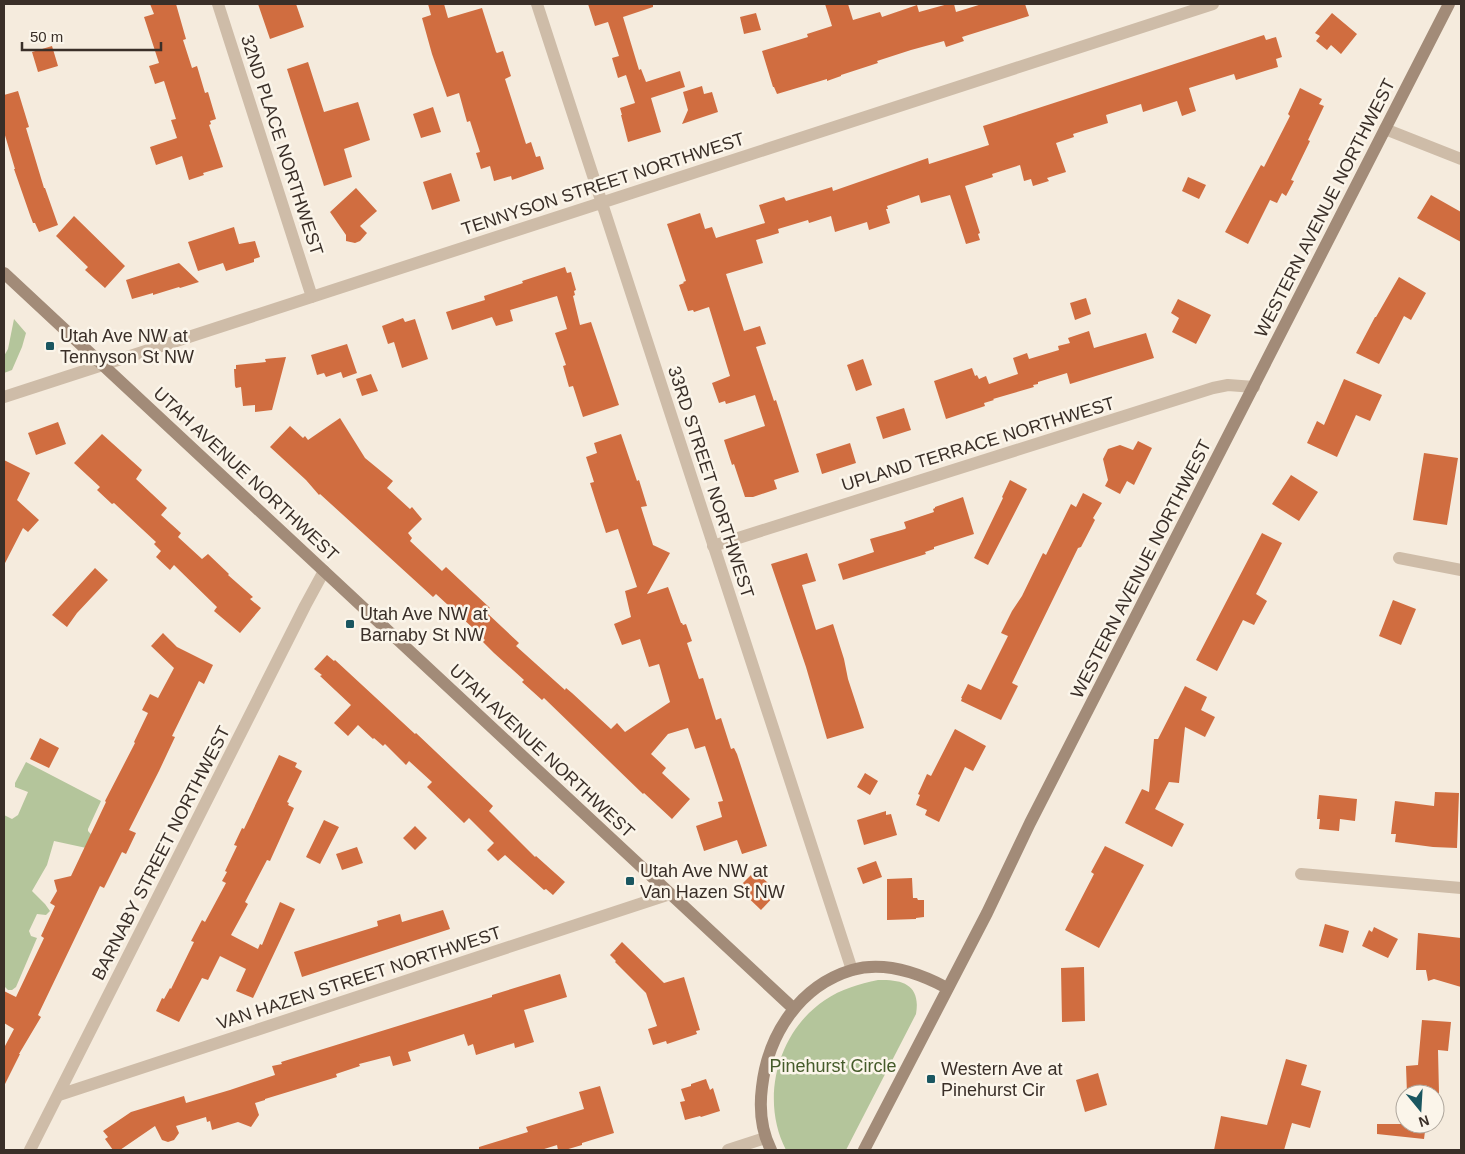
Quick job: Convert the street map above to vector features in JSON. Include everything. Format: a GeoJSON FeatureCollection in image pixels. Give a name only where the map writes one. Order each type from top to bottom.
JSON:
{"type":"FeatureCollection","features":[{"type":"Feature","properties":{"kind":"street","name":"32ND PLACE NORTHWEST"},"geometry":{"type":"LineString","coordinates":[[218,4],[312,297]]}},
{"type":"Feature","properties":{"kind":"street","name":"33RD STREET NORTHWEST"},"geometry":{"type":"LineString","coordinates":[[537,4],[852,970]]}},
{"type":"Feature","properties":{"kind":"street","name":"TENNYSON STREET NORTHWEST"},"geometry":{"type":"LineString","coordinates":[[4,397],[1213,4]]}},
{"type":"Feature","properties":{"kind":"street","name":"WESTERN AVENUE NORTHWEST"},"geometry":{"type":"LineString","coordinates":[[864,1150],[987,913],[1034,814],[1449,4]]}},
{"type":"Feature","properties":{"kind":"street"},"geometry":{"type":"LineString","coordinates":[[1385,129],[1461,159]]}},
{"type":"Feature","properties":{"kind":"street","name":"UTAH AVENUE NORTHWEST"},"geometry":{"type":"LineString","coordinates":[[4,273],[794,1008]]}},
{"type":"Feature","properties":{"kind":"street","name":"UPLAND TERRACE NORTHWEST"},"geometry":{"type":"LineString","coordinates":[[713,546],[1213,388],[1228,385],[1254,387]]}},
{"type":"Feature","properties":{"kind":"street"},"geometry":{"type":"LineString","coordinates":[[1399,558],[1461,570]]}},
{"type":"Feature","properties":{"kind":"street","name":"BARNABY STREET NORTHWEST"},"geometry":{"type":"LineString","coordinates":[[30,1150],[324,571]]}},
{"type":"Feature","properties":{"kind":"street"},"geometry":{"type":"LineString","coordinates":[[1301,874],[1461,888]]}},
{"type":"Feature","properties":{"kind":"street","name":"VAN HAZEN STREET NORTHWEST"},"geometry":{"type":"LineString","coordinates":[[59,1095],[670,894]]}},
{"type":"Feature","properties":{"kind":"street"},"geometry":{"type":"LineString","coordinates":[[772,1150],[765,1138],[760,1110],[764,1070],[773,1040],[780,1027],[804,998],[818,986],[852,970],[882,968],[906,971],[932,980],[947,988]]}},
{"type":"Feature","properties":{"kind":"street"},"geometry":{"type":"LineString","coordinates":[[728,1150],[765,1138]]}},
{"type":"Feature","properties":{"kind":"green space"},"geometry":{"type":"Polygon","coordinates":[[[14,319],[26,333],[12,370],[4,373],[4,356],[8,349],[14,319]]]}},
{"type":"Feature","properties":{"kind":"green space"},"geometry":{"type":"Polygon","coordinates":[[[26,762],[101,801],[88,829],[98,842],[91,849],[54,841],[47,865],[32,891],[50,911],[46,915],[37,914],[29,931],[31,936],[37,938],[16,987],[8,990],[4,986],[4,815],[12,819],[18,815],[28,792],[15,787],[15,783],[26,762]]]}},
{"type":"Feature","properties":{"kind":"green space","name":"Pinehurst Circle"},"geometry":{"type":"Polygon","coordinates":[[[878,980],[902,983],[913,990],[917,1004],[916,1014],[846,1150],[786,1150],[778,1131],[774,1110],[774,1089],[778,1068],[785,1048],[795,1030],[808,1014],[825,1000],[850,987],[878,980]]]}},
{"type":"Feature","properties":{"kind":"building"},"geometry":{"type":"Polygon","coordinates":[[[150,4],[176,4],[186,39],[183,40],[192,68],[197,66],[205,93],[208,92],[216,119],[210,121],[211,124],[209,125],[223,167],[203,173],[204,175],[189,180],[182,156],[156,165],[150,147],[177,138],[171,120],[176,119],[164,81],[155,84],[149,66],[159,63],[144,17],[154,14],[150,4]]]}},
{"type":"Feature","properties":{"kind":"building"},"geometry":{"type":"Polygon","coordinates":[[[258,4],[296,4],[304,27],[270,39],[258,4]]]}},
{"type":"Feature","properties":{"kind":"building"},"geometry":{"type":"Polygon","coordinates":[[[428,4],[444,4],[448,18],[482,8],[496,52],[503,51],[511,76],[505,79],[526,144],[531,142],[536,157],[540,156],[544,169],[512,180],[511,176],[494,181],[490,166],[481,169],[476,153],[480,152],[470,121],[467,122],[459,93],[447,97],[432,54],[422,18],[431,15],[428,4]]]}},
{"type":"Feature","properties":{"kind":"building"},"geometry":{"type":"Polygon","coordinates":[[[588,4],[653,4],[653,7],[623,17],[639,70],[641,69],[646,82],[680,71],[685,87],[651,98],[661,132],[628,142],[620,108],[635,103],[626,75],[618,78],[612,58],[619,56],[608,22],[595,26],[588,4]]]}},
{"type":"Feature","properties":{"kind":"building"},"geometry":{"type":"Polygon","coordinates":[[[825,4],[848,4],[853,20],[880,12],[882,17],[917,5],[919,12],[948,4],[954,4],[956,12],[982,4],[1025,4],[1029,16],[962,37],[964,41],[946,47],[944,41],[911,50],[827,81],[827,79],[777,94],[762,51],[808,37],[807,34],[832,26],[825,4]]]}},
{"type":"Feature","properties":{"kind":"building"},"geometry":{"type":"Polygon","coordinates":[[[756,13],[761,30],[744,34],[740,17],[756,13]]]}},
{"type":"Feature","properties":{"kind":"building"},"geometry":{"type":"Polygon","coordinates":[[[1332,13],[1357,34],[1341,54],[1331,45],[1327,50],[1316,41],[1320,36],[1315,33],[1332,13]]]}},
{"type":"Feature","properties":{"kind":"building"},"geometry":{"type":"Polygon","coordinates":[[[1264,35],[1266,40],[1276,37],[1282,57],[1276,59],[1278,67],[1236,80],[1234,74],[1189,88],[1196,111],[1182,116],[1177,101],[1143,112],[1141,104],[1106,115],[1108,123],[1073,134],[1074,137],[1056,143],[1066,172],[1047,178],[1049,181],[1033,186],[1031,179],[1024,181],[1020,165],[992,174],[993,177],[965,186],[980,233],[978,234],[980,240],[966,244],[950,195],[921,203],[919,195],[887,206],[888,209],[886,209],[890,223],[869,230],[867,222],[835,232],[831,216],[809,223],[808,220],[778,229],[779,233],[756,240],[763,263],[726,274],[744,331],[760,326],[766,344],[756,347],[774,401],[776,400],[799,472],[774,480],[777,489],[753,497],[745,497],[724,440],[765,426],[755,395],[726,404],[725,401],[719,403],[712,383],[730,376],[709,307],[694,312],[693,310],[688,311],[679,285],[686,281],[667,224],[700,213],[705,229],[712,227],[716,238],[765,223],[759,205],[784,197],[786,201],[832,187],[833,191],[928,158],[929,164],[989,145],[983,126],[1264,35]]]}},
{"type":"Feature","properties":{"kind":"building"},"geometry":{"type":"Polygon","coordinates":[[[52,46],[58,66],[38,72],[32,52],[52,46]]]}},
{"type":"Feature","properties":{"kind":"building"},"geometry":{"type":"Polygon","coordinates":[[[308,62],[324,112],[358,102],[370,140],[344,149],[352,177],[324,186],[287,69],[308,62]]]}},
{"type":"Feature","properties":{"kind":"building"},"geometry":{"type":"Polygon","coordinates":[[[702,86],[704,94],[712,92],[718,112],[682,124],[688,110],[683,92],[702,86]]]}},
{"type":"Feature","properties":{"kind":"building"},"geometry":{"type":"Polygon","coordinates":[[[1300,88],[1322,99],[1319,104],[1324,106],[1291,180],[1294,181],[1286,196],[1282,193],[1277,203],[1270,200],[1248,244],[1225,232],[1261,165],[1264,167],[1290,116],[1288,114],[1300,88]]]}},
{"type":"Feature","properties":{"kind":"building"},"geometry":{"type":"Polygon","coordinates":[[[18,91],[29,127],[26,128],[44,188],[58,225],[39,232],[30,215],[14,169],[4,132],[4,95],[18,91]]]}},
{"type":"Feature","properties":{"kind":"building"},"geometry":{"type":"Polygon","coordinates":[[[433,107],[441,132],[421,138],[413,114],[433,107]]]}},
{"type":"Feature","properties":{"kind":"building"},"geometry":{"type":"Polygon","coordinates":[[[451,173],[460,201],[432,210],[423,182],[451,173]]]}},
{"type":"Feature","properties":{"kind":"building"},"geometry":{"type":"Polygon","coordinates":[[[1188,177],[1206,185],[1199,199],[1182,191],[1188,177]]]}},
{"type":"Feature","properties":{"kind":"building"},"geometry":{"type":"Polygon","coordinates":[[[356,188],[377,211],[360,226],[367,233],[360,241],[355,243],[346,241],[346,235],[330,212],[356,188]]]}},
{"type":"Feature","properties":{"kind":"building"},"geometry":{"type":"Polygon","coordinates":[[[1431,195],[1461,212],[1461,242],[1417,218],[1431,195]]]}},
{"type":"Feature","properties":{"kind":"building"},"geometry":{"type":"Polygon","coordinates":[[[74,216],[125,266],[105,288],[85,270],[88,267],[56,236],[74,216]]]}},
{"type":"Feature","properties":{"kind":"building"},"geometry":{"type":"Polygon","coordinates":[[[234,227],[239,244],[255,241],[260,257],[254,259],[254,262],[226,271],[223,263],[198,271],[188,242],[234,227]]]}},
{"type":"Feature","properties":{"kind":"building"},"geometry":{"type":"Polygon","coordinates":[[[179,263],[199,282],[132,299],[126,280],[179,263]]]}},
{"type":"Feature","properties":{"kind":"building"},"geometry":{"type":"Polygon","coordinates":[[[565,267],[567,273],[571,272],[576,290],[573,296],[580,325],[591,322],[619,405],[583,417],[573,386],[569,387],[563,366],[566,365],[555,333],[567,329],[557,296],[510,310],[513,321],[496,326],[492,317],[452,330],[446,312],[485,300],[484,296],[565,267]]]}},
{"type":"Feature","properties":{"kind":"building"},"geometry":{"type":"Polygon","coordinates":[[[1399,277],[1426,293],[1411,320],[1404,316],[1379,364],[1356,353],[1399,277]]]}},
{"type":"Feature","properties":{"kind":"building"},"geometry":{"type":"Polygon","coordinates":[[[1086,298],[1091,314],[1075,320],[1070,303],[1086,298]]]}},
{"type":"Feature","properties":{"kind":"building"},"geometry":{"type":"Polygon","coordinates":[[[1178,299],[1211,315],[1196,344],[1172,332],[1179,318],[1171,313],[1178,299]]]}},
{"type":"Feature","properties":{"kind":"building"},"geometry":{"type":"Polygon","coordinates":[[[403,318],[405,322],[415,319],[428,359],[402,368],[394,342],[388,344],[382,326],[403,318]]]}},
{"type":"Feature","properties":{"kind":"building"},"geometry":{"type":"Polygon","coordinates":[[[1089,331],[1094,348],[1146,333],[1154,358],[1070,384],[1067,373],[1038,382],[1038,384],[1033,385],[1034,387],[993,399],[984,403],[985,406],[946,419],[934,381],[972,368],[975,376],[977,375],[979,379],[986,376],[989,384],[1018,374],[1013,358],[1027,353],[1029,359],[1059,350],[1058,346],[1070,343],[1068,338],[1089,331]]]}},
{"type":"Feature","properties":{"kind":"building"},"geometry":{"type":"Polygon","coordinates":[[[347,344],[357,373],[343,378],[341,372],[326,377],[324,373],[317,375],[311,355],[347,344]]]}},
{"type":"Feature","properties":{"kind":"building"},"geometry":{"type":"Polygon","coordinates":[[[286,357],[272,410],[255,412],[255,405],[243,406],[241,387],[236,388],[235,386],[234,369],[236,369],[236,365],[266,362],[265,359],[286,357]]]}},
{"type":"Feature","properties":{"kind":"building"},"geometry":{"type":"Polygon","coordinates":[[[863,359],[872,385],[856,391],[847,365],[863,359]]]}},
{"type":"Feature","properties":{"kind":"building"},"geometry":{"type":"Polygon","coordinates":[[[371,374],[378,391],[362,396],[356,379],[371,374]]]}},
{"type":"Feature","properties":{"kind":"building"},"geometry":{"type":"Polygon","coordinates":[[[1344,379],[1382,395],[1370,421],[1356,415],[1337,457],[1307,443],[1317,421],[1324,425],[1344,379]]]}},
{"type":"Feature","properties":{"kind":"building"},"geometry":{"type":"Polygon","coordinates":[[[904,408],[911,430],[883,439],[876,417],[904,408]]]}},
{"type":"Feature","properties":{"kind":"building"},"geometry":{"type":"Polygon","coordinates":[[[340,418],[365,458],[393,481],[387,488],[410,509],[412,507],[422,519],[408,533],[412,538],[410,541],[442,571],[446,567],[490,608],[486,612],[519,643],[516,646],[565,690],[566,688],[572,693],[611,729],[617,723],[625,732],[670,702],[659,664],[649,667],[640,639],[622,645],[614,624],[631,617],[625,591],[637,587],[618,529],[606,533],[590,483],[594,482],[586,457],[597,453],[594,443],[621,434],[647,506],[641,507],[653,545],[670,553],[647,594],[668,587],[681,623],[683,625],[686,624],[692,641],[687,643],[699,679],[703,678],[716,720],[721,718],[731,749],[734,748],[737,754],[767,846],[742,854],[737,840],[704,851],[696,826],[722,817],[718,802],[723,801],[705,746],[695,749],[688,728],[668,734],[651,754],[666,768],[662,773],[690,799],[672,819],[643,794],[544,698],[542,700],[522,682],[524,680],[483,642],[485,640],[474,629],[436,594],[433,597],[319,495],[306,480],[270,447],[290,426],[308,440],[340,418]]]}},
{"type":"Feature","properties":{"kind":"building"},"geometry":{"type":"Polygon","coordinates":[[[58,422],[66,444],[36,455],[28,433],[58,422]]]}},
{"type":"Feature","properties":{"kind":"building"},"geometry":{"type":"Polygon","coordinates":[[[102,434],[142,470],[136,479],[167,508],[161,515],[181,533],[178,537],[202,559],[208,554],[253,597],[250,599],[261,608],[240,633],[214,611],[217,607],[174,565],[170,570],[156,557],[161,551],[154,544],[156,542],[97,490],[100,487],[74,463],[102,434]]]}},
{"type":"Feature","properties":{"kind":"building"},"geometry":{"type":"Polygon","coordinates":[[[1138,441],[1152,448],[1134,485],[1127,481],[1120,494],[1105,486],[1108,480],[1103,459],[1108,449],[1120,445],[1133,450],[1138,441]]]}},
{"type":"Feature","properties":{"kind":"building"},"geometry":{"type":"Polygon","coordinates":[[[850,443],[856,463],[822,474],[816,454],[850,443]]]}},
{"type":"Feature","properties":{"kind":"building"},"geometry":{"type":"Polygon","coordinates":[[[1424,453],[1458,458],[1447,525],[1413,520],[1424,453]]]}},
{"type":"Feature","properties":{"kind":"building"},"geometry":{"type":"Polygon","coordinates":[[[4,460],[30,473],[17,500],[39,520],[28,532],[23,528],[4,565],[4,460]]]}},
{"type":"Feature","properties":{"kind":"building"},"geometry":{"type":"Polygon","coordinates":[[[1291,475],[1318,492],[1299,521],[1272,504],[1291,475]]]}},
{"type":"Feature","properties":{"kind":"building"},"geometry":{"type":"Polygon","coordinates":[[[1010,480],[1027,489],[988,565],[974,558],[1010,480]]]}},
{"type":"Feature","properties":{"kind":"building"},"geometry":{"type":"Polygon","coordinates":[[[1083,493],[1102,503],[1012,683],[1018,686],[1001,720],[961,701],[961,698],[968,684],[981,690],[1008,636],[1001,633],[1012,611],[1022,596],[1043,553],[1046,555],[1071,504],[1076,507],[1083,493]]]}},
{"type":"Feature","properties":{"kind":"building"},"geometry":{"type":"Polygon","coordinates":[[[963,497],[974,534],[934,547],[934,549],[925,552],[926,554],[843,580],[838,564],[874,552],[870,539],[905,529],[904,522],[934,512],[933,509],[935,507],[963,497]]]}},
{"type":"Feature","properties":{"kind":"building"},"geometry":{"type":"Polygon","coordinates":[[[1262,533],[1282,543],[1256,594],[1267,601],[1254,625],[1243,620],[1217,671],[1196,660],[1262,533]]]}},
{"type":"Feature","properties":{"kind":"building"},"geometry":{"type":"Polygon","coordinates":[[[807,553],[816,581],[802,585],[816,630],[833,624],[864,728],[827,739],[806,667],[771,564],[807,553]]]}},
{"type":"Feature","properties":{"kind":"building"},"geometry":{"type":"Polygon","coordinates":[[[95,568],[108,580],[77,613],[67,627],[52,615],[95,568]]]}},
{"type":"Feature","properties":{"kind":"building"},"geometry":{"type":"Polygon","coordinates":[[[1393,600],[1416,609],[1401,645],[1379,636],[1393,600]]]}},
{"type":"Feature","properties":{"kind":"building"},"geometry":{"type":"Polygon","coordinates":[[[163,633],[177,647],[213,665],[204,684],[199,681],[172,736],[175,737],[129,830],[136,833],[126,854],[122,852],[104,888],[100,886],[38,1015],[41,1017],[19,1054],[4,1086],[4,1045],[14,1029],[4,1023],[4,991],[16,997],[44,938],[41,936],[55,906],[50,903],[57,891],[54,880],[71,876],[148,713],[142,710],[150,694],[158,698],[174,668],[151,646],[163,633]]]}},
{"type":"Feature","properties":{"kind":"building"},"geometry":{"type":"Polygon","coordinates":[[[327,655],[335,660],[416,733],[493,806],[489,811],[535,857],[565,882],[553,895],[546,889],[544,890],[505,855],[498,861],[487,850],[494,843],[469,818],[464,823],[427,787],[432,782],[409,761],[406,765],[385,744],[383,746],[373,739],[358,725],[348,736],[334,723],[351,705],[314,669],[327,655]]]}},
{"type":"Feature","properties":{"kind":"building"},"geometry":{"type":"Polygon","coordinates":[[[1185,686],[1207,697],[1201,710],[1215,717],[1205,737],[1185,727],[1179,783],[1169,782],[1155,809],[1184,824],[1172,847],[1125,823],[1142,789],[1149,792],[1154,739],[1158,739],[1185,686]]]}},
{"type":"Feature","properties":{"kind":"building"},"geometry":{"type":"Polygon","coordinates":[[[955,729],[986,746],[973,771],[965,767],[939,822],[925,815],[927,810],[916,805],[920,795],[918,794],[927,774],[931,776],[955,729]]]}},
{"type":"Feature","properties":{"kind":"building"},"geometry":{"type":"Polygon","coordinates":[[[40,738],[59,748],[49,768],[30,759],[40,738]]]}},
{"type":"Feature","properties":{"kind":"building"},"geometry":{"type":"Polygon","coordinates":[[[279,755],[297,763],[295,767],[302,771],[287,802],[289,803],[288,805],[294,808],[270,861],[267,860],[245,902],[248,904],[231,935],[258,949],[260,944],[262,945],[280,902],[295,909],[253,998],[236,991],[246,969],[220,956],[208,980],[202,978],[179,1022],[156,1011],[162,998],[164,999],[171,989],[194,942],[191,941],[202,920],[205,922],[226,883],[222,881],[237,846],[234,845],[242,828],[244,829],[279,755]]]}},
{"type":"Feature","properties":{"kind":"building"},"geometry":{"type":"Polygon","coordinates":[[[865,773],[878,781],[870,795],[857,787],[865,773]]]}},
{"type":"Feature","properties":{"kind":"building"},"geometry":{"type":"Polygon","coordinates":[[[1435,792],[1459,793],[1457,848],[1395,842],[1396,834],[1391,834],[1395,801],[1434,806],[1435,792]]]}},
{"type":"Feature","properties":{"kind":"building"},"geometry":{"type":"Polygon","coordinates":[[[1319,795],[1357,799],[1355,821],[1340,819],[1339,831],[1319,829],[1320,819],[1317,819],[1319,795]]]}},
{"type":"Feature","properties":{"kind":"building"},"geometry":{"type":"Polygon","coordinates":[[[886,811],[886,815],[891,814],[897,835],[864,845],[857,820],[886,811]]]}},
{"type":"Feature","properties":{"kind":"building"},"geometry":{"type":"Polygon","coordinates":[[[324,820],[339,827],[320,864],[306,857],[324,820]]]}},
{"type":"Feature","properties":{"kind":"building"},"geometry":{"type":"Polygon","coordinates":[[[415,826],[427,838],[415,850],[403,838],[415,826]]]}},
{"type":"Feature","properties":{"kind":"building"},"geometry":{"type":"Polygon","coordinates":[[[1105,846],[1144,865],[1099,948],[1065,930],[1094,874],[1091,872],[1105,846]]]}},
{"type":"Feature","properties":{"kind":"building"},"geometry":{"type":"Polygon","coordinates":[[[357,847],[363,863],[342,870],[336,854],[357,847]]]}},
{"type":"Feature","properties":{"kind":"building"},"geometry":{"type":"Polygon","coordinates":[[[876,861],[882,877],[863,884],[857,868],[876,861]]]}},
{"type":"Feature","properties":{"kind":"building"},"geometry":{"type":"Polygon","coordinates":[[[755,871],[778,892],[761,910],[738,888],[755,871]]]}},
{"type":"Feature","properties":{"kind":"building"},"geometry":{"type":"Polygon","coordinates":[[[912,878],[913,898],[924,900],[924,917],[887,920],[887,879],[912,878]]]}},
{"type":"Feature","properties":{"kind":"building"},"geometry":{"type":"Polygon","coordinates":[[[443,910],[450,929],[302,977],[294,952],[378,926],[377,921],[400,914],[402,922],[443,910]]]}},
{"type":"Feature","properties":{"kind":"building"},"geometry":{"type":"Polygon","coordinates":[[[1325,924],[1349,931],[1343,953],[1319,946],[1325,924]]]}},
{"type":"Feature","properties":{"kind":"building"},"geometry":{"type":"Polygon","coordinates":[[[1374,927],[1398,939],[1388,958],[1362,946],[1369,930],[1372,932],[1374,927]]]}},
{"type":"Feature","properties":{"kind":"building"},"geometry":{"type":"Polygon","coordinates":[[[1418,933],[1461,938],[1461,987],[1434,979],[1428,981],[1426,970],[1416,970],[1418,933]]]}},
{"type":"Feature","properties":{"kind":"building"},"geometry":{"type":"Polygon","coordinates":[[[622,942],[664,983],[684,977],[700,1030],[696,1031],[697,1034],[667,1044],[666,1041],[653,1045],[648,1029],[657,1026],[646,993],[610,955],[622,942]]]}},
{"type":"Feature","properties":{"kind":"building"},"geometry":{"type":"Polygon","coordinates":[[[1084,967],[1085,1021],[1062,1022],[1061,968],[1084,967]]]}},
{"type":"Feature","properties":{"kind":"building"},"geometry":{"type":"Polygon","coordinates":[[[560,974],[567,997],[524,1010],[534,1042],[515,1048],[514,1043],[476,1055],[473,1044],[468,1046],[464,1034],[408,1052],[411,1061],[393,1066],[390,1056],[359,1064],[360,1066],[336,1074],[337,1077],[255,1103],[259,1115],[251,1127],[238,1122],[212,1130],[210,1121],[207,1122],[206,1117],[176,1126],[179,1133],[174,1140],[168,1142],[162,1140],[155,1126],[120,1150],[113,1150],[105,1139],[108,1137],[103,1131],[131,1112],[184,1096],[186,1103],[230,1090],[275,1075],[272,1066],[282,1064],[281,1062],[560,974]]]}},
{"type":"Feature","properties":{"kind":"building"},"geometry":{"type":"Polygon","coordinates":[[[1422,1020],[1451,1022],[1448,1051],[1438,1050],[1439,1084],[1407,1084],[1406,1066],[1418,1065],[1422,1020]]]}},
{"type":"Feature","properties":{"kind":"building"},"geometry":{"type":"Polygon","coordinates":[[[1286,1059],[1307,1065],[1301,1085],[1321,1091],[1310,1128],[1292,1123],[1284,1150],[1214,1150],[1221,1116],[1267,1125],[1286,1059]]]}},
{"type":"Feature","properties":{"kind":"building"},"geometry":{"type":"Polygon","coordinates":[[[1098,1073],[1107,1105],[1085,1112],[1076,1080],[1098,1073]]]}},
{"type":"Feature","properties":{"kind":"building"},"geometry":{"type":"Polygon","coordinates":[[[706,1079],[710,1090],[713,1088],[720,1111],[685,1120],[680,1102],[685,1101],[681,1089],[706,1079]]]}},
{"type":"Feature","properties":{"kind":"building"},"geometry":{"type":"Polygon","coordinates":[[[600,1086],[614,1133],[565,1150],[558,1150],[557,1145],[541,1150],[479,1150],[479,1147],[528,1132],[526,1127],[584,1109],[579,1092],[600,1086]]]}},
{"type":"Feature","properties":{"kind":"building"},"geometry":{"type":"Polygon","coordinates":[[[1377,1124],[1395,1124],[1395,1134],[1425,1134],[1424,1139],[1377,1134],[1377,1124]]]}},
{"type":"Feature","properties":{"kind":"place","name":"Utah Ave NW at Tennyson St NW"},"geometry":{"type":"Point","coordinates":[50,346]}},
{"type":"Feature","properties":{"kind":"place","name":"Utah Ave NW at Barnaby St NW"},"geometry":{"type":"Point","coordinates":[350,624]}},
{"type":"Feature","properties":{"kind":"place","name":"Utah Ave NW at Van Hazen St NW"},"geometry":{"type":"Point","coordinates":[630,881]}},
{"type":"Feature","properties":{"kind":"place","name":"Western Ave at Pinehurst Cir"},"geometry":{"type":"Point","coordinates":[931,1079]}}]}
